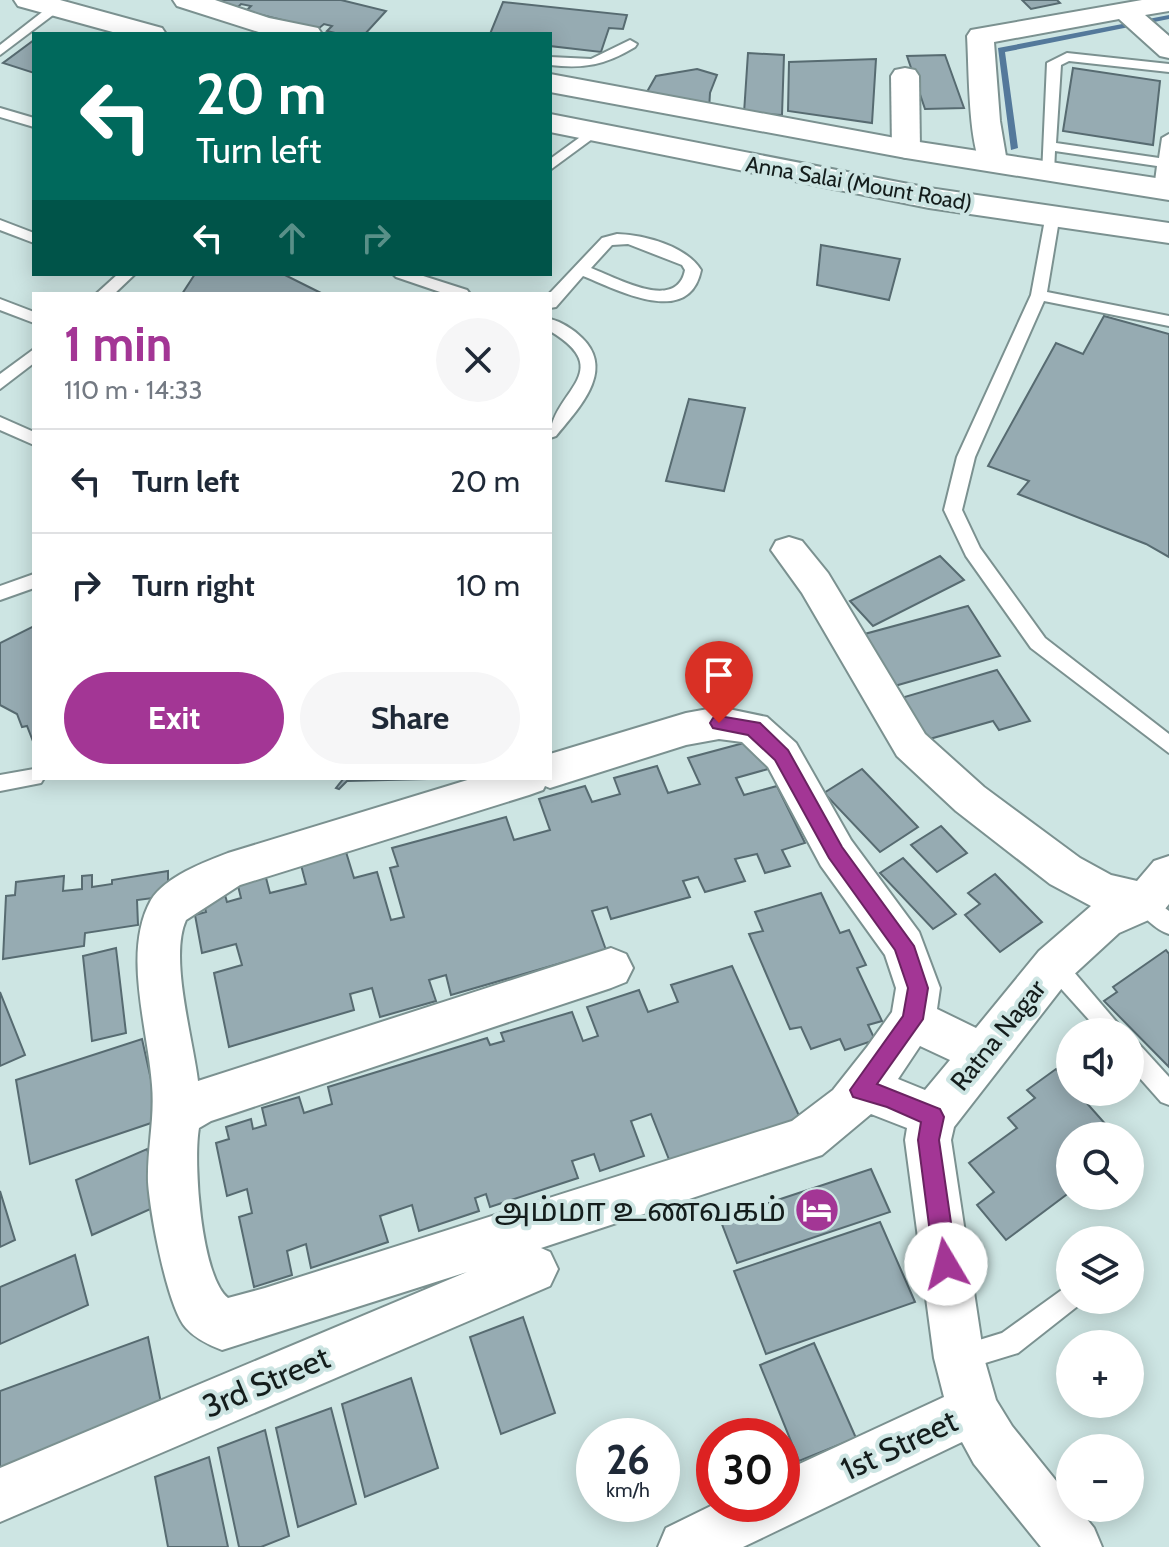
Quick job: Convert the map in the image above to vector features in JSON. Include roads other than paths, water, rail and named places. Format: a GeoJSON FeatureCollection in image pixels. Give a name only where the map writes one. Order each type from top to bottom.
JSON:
{"type":"FeatureCollection","features":[{"type":"Feature","properties":{"kind":"main road"},"geometry":{"type":"LineString","coordinates":[[28,0],[144,32]]}},
{"type":"Feature","properties":{"kind":"main road"},"geometry":{"type":"LineString","coordinates":[[187,0],[263,25],[298,32]]}},
{"type":"Feature","properties":{"kind":"main road","name":"Anna Salai (Mount Road)"},"geometry":{"type":"LineString","coordinates":[[552,83],[906,149],[993,162],[1048,159],[1164,181]]}},
{"type":"Feature","properties":{"kind":"main road","name":"Anna Salai (Mount Road)"},"geometry":{"type":"LineString","coordinates":[[552,123],[949,201],[1169,233]]}},
{"type":"Feature","properties":{"kind":"main road"},"geometry":{"type":"LineString","coordinates":[[949,201],[956,156]]}},
{"type":"Feature","properties":{"kind":"street"},"geometry":{"type":"LineString","coordinates":[[1120,48],[1149,33],[1169,3]]}},
{"type":"Feature","properties":{"kind":"street"},"geometry":{"type":"LineString","coordinates":[[993,162],[986,121],[980,36],[1073,9],[1149,33]]}},
{"type":"Feature","properties":{"kind":"street"},"geometry":{"type":"LineString","coordinates":[[905,76],[906,149]]}},
{"type":"Feature","properties":{"kind":"street"},"geometry":{"type":"LineString","coordinates":[[789,550],[815,583],[911,745],[970,799],[1065,871],[1102,891],[1161,900]]}},
{"type":"Feature","properties":{"kind":"street"},"geometry":{"type":"LineString","coordinates":[[523,780],[228,871],[168,909],[158,945],[159,982],[168,1023],[178,1115],[172,1147],[172,1184],[187,1267],[202,1309],[222,1325],[805,1139],[849,1106],[913,1019],[918,988],[904,946],[836,853],[782,755],[753,728],[719,723],[686,729],[552,770]]}},
{"type":"Feature","properties":{"kind":"street","name":"Ratna Nagar"},"geometry":{"type":"LineString","coordinates":[[1075,1547],[993,1445],[973,1410],[959,1358],[928,1140],[933,1117],[1054,965],[1104,920],[1161,900]]}},
{"type":"Feature","properties":{"kind":"street"},"geometry":{"type":"LineString","coordinates":[[178,1115],[199,1103],[611,968]]}},
{"type":"Feature","properties":{"kind":"street"},"geometry":{"type":"LineString","coordinates":[[913,1019],[985,1053]]}},
{"type":"Feature","properties":{"kind":"street"},"geometry":{"type":"LineString","coordinates":[[861,1090],[889,1097],[933,1117]]}},
{"type":"Feature","properties":{"kind":"street","name":"3rd Street"},"geometry":{"type":"LineString","coordinates":[[0,1495],[533,1269]]}},
{"type":"Feature","properties":{"kind":"street","name":"1st Street"},"geometry":{"type":"LineString","coordinates":[[800,1492],[973,1410]]}},
{"type":"Feature","properties":{"kind":"street"},"geometry":{"type":"LineString","coordinates":[[685,1547],[736,1522]]}},
{"type":"Feature","properties":{"kind":"lane"},"geometry":{"type":"LineString","coordinates":[[0,51],[55,9]]}},
{"type":"Feature","properties":{"kind":"lane"},"geometry":{"type":"LineString","coordinates":[[0,31],[19,38]]}},
{"type":"Feature","properties":{"kind":"lane"},"geometry":{"type":"LineString","coordinates":[[552,61],[582,65],[600,63],[630,44]]}},
{"type":"Feature","properties":{"kind":"lane"},"geometry":{"type":"LineString","coordinates":[[1048,159],[1054,63],[1059,58],[1169,68]]}},
{"type":"Feature","properties":{"kind":"lane"},"geometry":{"type":"LineString","coordinates":[[0,112],[32,122]]}},
{"type":"Feature","properties":{"kind":"lane"},"geometry":{"type":"LineString","coordinates":[[552,164],[594,131]]}},
{"type":"Feature","properties":{"kind":"lane"},"geometry":{"type":"LineString","coordinates":[[1164,181],[1169,138]]}},
{"type":"Feature","properties":{"kind":"lane"},"geometry":{"type":"LineString","coordinates":[[1053,214],[1039,295],[966,457],[953,510],[972,551],[1038,643],[1166,739]]}},
{"type":"Feature","properties":{"kind":"lane"},"geometry":{"type":"LineString","coordinates":[[0,225],[32,237]]}},
{"type":"Feature","properties":{"kind":"lane"},"geometry":{"type":"LineString","coordinates":[[552,301],[607,241],[617,238],[633,239],[688,262],[693,270],[691,280],[673,296],[653,297],[582,270]]}},
{"type":"Feature","properties":{"kind":"lane"},"geometry":{"type":"LineString","coordinates":[[106,292],[123,276]]}},
{"type":"Feature","properties":{"kind":"lane"},"geometry":{"type":"LineString","coordinates":[[413,276],[457,292]]}},
{"type":"Feature","properties":{"kind":"lane"},"geometry":{"type":"LineString","coordinates":[[1039,295],[1169,321]]}},
{"type":"Feature","properties":{"kind":"lane"},"geometry":{"type":"LineString","coordinates":[[0,304],[32,317]]}},
{"type":"Feature","properties":{"kind":"lane"},"geometry":{"type":"LineString","coordinates":[[552,325],[581,345],[589,370],[588,383],[558,409]]}},
{"type":"Feature","properties":{"kind":"lane"},"geometry":{"type":"LineString","coordinates":[[0,383],[32,356]]}},
{"type":"Feature","properties":{"kind":"lane"},"geometry":{"type":"LineString","coordinates":[[0,423],[32,438]]}},
{"type":"Feature","properties":{"kind":"lane"},"geometry":{"type":"LineString","coordinates":[[0,593],[32,582]]}},
{"type":"Feature","properties":{"kind":"lane"},"geometry":{"type":"LineString","coordinates":[[0,783],[32,777]]}},
{"type":"Feature","properties":{"kind":"lane"},"geometry":{"type":"LineString","coordinates":[[1054,965],[1101,1018]]}},
{"type":"Feature","properties":{"kind":"lane"},"geometry":{"type":"LineString","coordinates":[[1144,1066],[1169,1094]]}},
{"type":"Feature","properties":{"kind":"lane"},"geometry":{"type":"LineString","coordinates":[[959,1358],[1009,1344],[1056,1307]]}},
{"type":"Feature","properties":{"kind":"waterway"},"geometry":{"type":"LineString","coordinates":[[1014,148],[1001,50],[1169,17]]}},
{"type":"Feature","properties":{"kind":"place","name":"அம்மா உணவகம்"},"geometry":{"type":"Point","coordinates":[817,1210]}}]}
